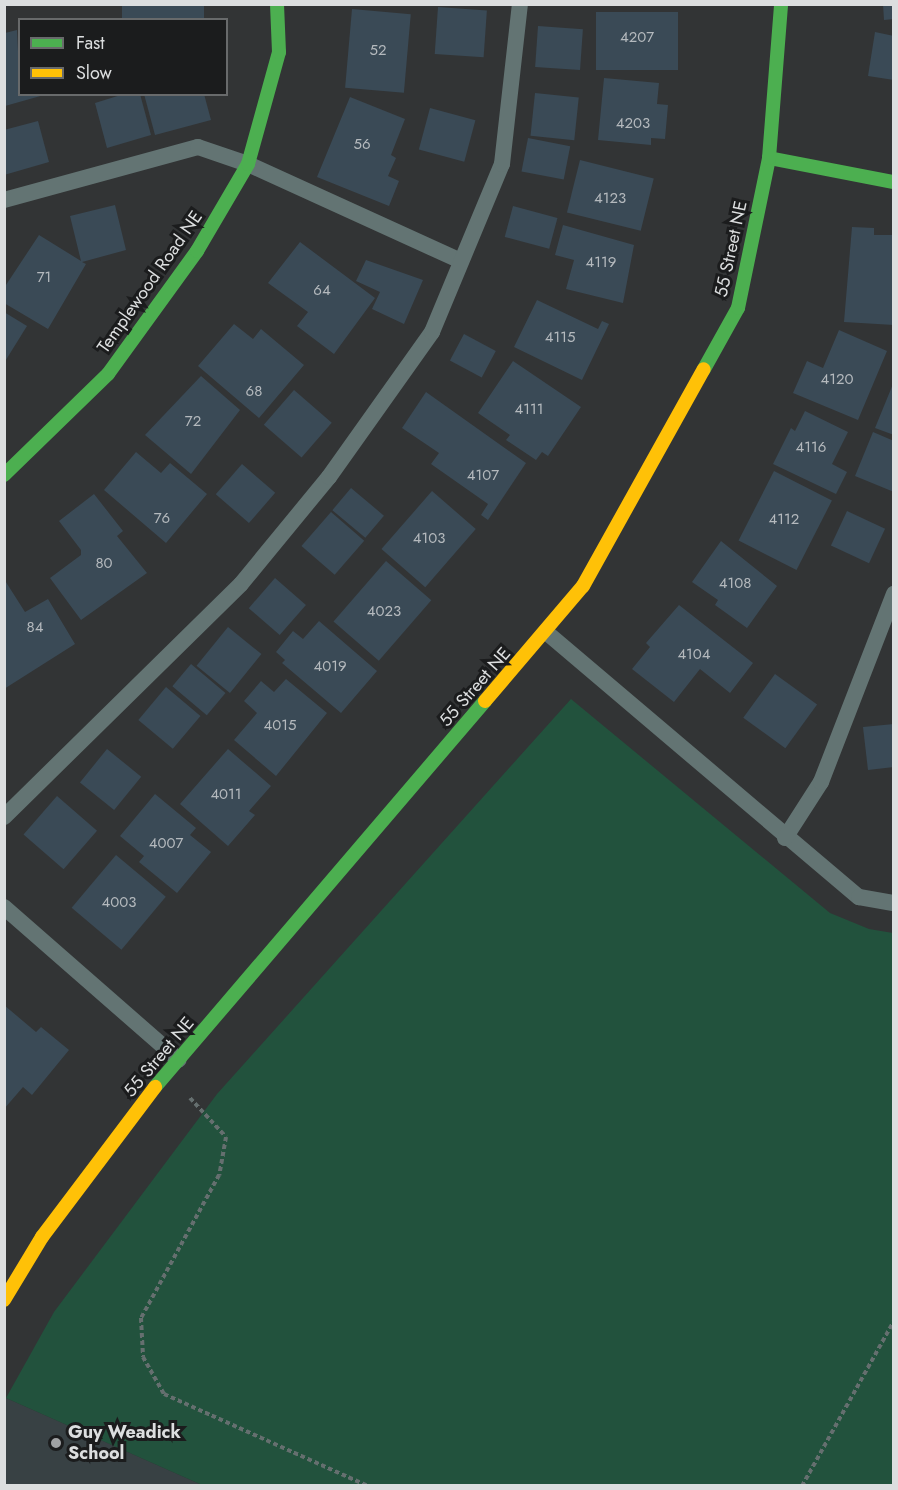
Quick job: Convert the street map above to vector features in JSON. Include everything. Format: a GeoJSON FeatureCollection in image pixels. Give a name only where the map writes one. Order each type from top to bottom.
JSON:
{"type":"FeatureCollection","features":[{"type":"Feature","properties":{"kind":"street","name":"Templewood Road NE"},"geometry":{"type":"LineString","coordinates":[[4,475],[108,375],[197,251],[248,164],[279,52],[277,4]]}},
{"type":"Feature","properties":{"kind":"street","name":"55 Street NE"},"geometry":{"type":"LineString","coordinates":[[4,1300],[42,1237],[161,1079],[180,1060],[583,586],[738,308],[769,158],[781,4]]}},
{"type":"Feature","properties":{"kind":"street"},"geometry":{"type":"LineString","coordinates":[[769,158],[894,182]]}},
{"type":"Feature","properties":{"kind":"lane"},"geometry":{"type":"LineString","coordinates":[[4,817],[256,566],[329,477],[432,332],[502,164],[520,4]]}},
{"type":"Feature","properties":{"kind":"lane"},"geometry":{"type":"LineString","coordinates":[[4,200],[198,147],[248,164],[461,261]]}},
{"type":"Feature","properties":{"kind":"lane"},"geometry":{"type":"LineString","coordinates":[[785,838],[820,782],[894,594]]}},
{"type":"Feature","properties":{"kind":"lane"},"geometry":{"type":"LineString","coordinates":[[546,632],[785,838],[858,897],[894,903]]}},
{"type":"Feature","properties":{"kind":"lane"},"geometry":{"type":"LineString","coordinates":[[4,907],[180,1060]]}},
{"type":"Feature","properties":{"kind":"path"},"geometry":{"type":"LineString","coordinates":[[161,1079],[200,1105],[226,1137],[219,1175],[141,1318],[143,1357],[164,1394],[368,1485]]}},
{"type":"Feature","properties":{"kind":"path"},"geometry":{"type":"LineString","coordinates":[[802,1485],[894,1321]]}},
{"type":"Feature","properties":{"kind":"shaded area","name":"Guy Weadick School"},"geometry":{"type":"Polygon","coordinates":[[[6,1398],[202,1485],[5,1485],[6,1398]]]}},
{"type":"Feature","properties":{"kind":"green space"},"geometry":{"type":"Polygon","coordinates":[[[571,699],[830,913],[869,929],[893,933],[893,1485],[202,1485],[6,1398],[54,1312],[217,1094],[571,699]]]}},
{"type":"Feature","properties":{"kind":"building"},"geometry":{"type":"Polygon","coordinates":[[[122,4],[204,4],[204,18],[122,18],[122,4]]]}},
{"type":"Feature","properties":{"kind":"building"},"geometry":{"type":"Polygon","coordinates":[[[883,4],[894,4],[894,19],[884,20],[883,4]]]}},
{"type":"Feature","properties":{"kind":"building"},"geometry":{"type":"Polygon","coordinates":[[[438,7],[487,10],[484,57],[435,54],[438,7]]]}},
{"type":"Feature","properties":{"kind":"building"},"geometry":{"type":"Polygon","coordinates":[[[352,9],[411,14],[404,93],[345,88],[352,9]]]}},
{"type":"Feature","properties":{"kind":"building"},"geometry":{"type":"Polygon","coordinates":[[[596,12],[678,12],[678,70],[596,70],[596,12]]]}},
{"type":"Feature","properties":{"kind":"building"},"geometry":{"type":"Polygon","coordinates":[[[538,26],[583,29],[580,70],[535,67],[538,26]]]}},
{"type":"Feature","properties":{"kind":"building"},"geometry":{"type":"Polygon","coordinates":[[[17,30],[18,96],[40,96],[5,106],[5,33],[17,30]]]}},
{"type":"Feature","properties":{"kind":"building"},"geometry":{"type":"Polygon","coordinates":[[[875,32],[894,36],[894,80],[868,76],[875,32]]]}},
{"type":"Feature","properties":{"kind":"building"},"geometry":{"type":"Polygon","coordinates":[[[604,78],[659,83],[657,104],[668,105],[665,139],[651,138],[651,145],[598,140],[604,78]]]}},
{"type":"Feature","properties":{"kind":"building"},"geometry":{"type":"Polygon","coordinates":[[[535,93],[579,98],[574,140],[531,136],[535,93]]]}},
{"type":"Feature","properties":{"kind":"building"},"geometry":{"type":"Polygon","coordinates":[[[118,96],[141,96],[151,135],[107,148],[95,103],[118,96]]]}},
{"type":"Feature","properties":{"kind":"building"},"geometry":{"type":"Polygon","coordinates":[[[145,96],[205,96],[211,120],[155,135],[145,96]]]}},
{"type":"Feature","properties":{"kind":"building"},"geometry":{"type":"Polygon","coordinates":[[[350,97],[405,119],[391,155],[396,158],[388,176],[399,181],[389,206],[317,177],[350,97]]]}},
{"type":"Feature","properties":{"kind":"building"},"geometry":{"type":"Polygon","coordinates":[[[430,108],[475,120],[464,162],[419,150],[430,108]]]}},
{"type":"Feature","properties":{"kind":"building"},"geometry":{"type":"Polygon","coordinates":[[[38,121],[49,162],[4,175],[4,130],[38,121]]]}},
{"type":"Feature","properties":{"kind":"building"},"geometry":{"type":"Polygon","coordinates":[[[528,138],[570,146],[564,180],[522,171],[528,138]]]}},
{"type":"Feature","properties":{"kind":"building"},"geometry":{"type":"Polygon","coordinates":[[[580,160],[654,178],[641,231],[567,212],[580,160]]]}},
{"type":"Feature","properties":{"kind":"building"},"geometry":{"type":"Polygon","coordinates":[[[115,205],[126,250],[82,262],[86,264],[48,329],[4,303],[4,288],[39,235],[81,261],[70,216],[115,205]]]}},
{"type":"Feature","properties":{"kind":"building"},"geometry":{"type":"Polygon","coordinates":[[[513,206],[557,218],[549,249],[505,237],[513,206]]]}},
{"type":"Feature","properties":{"kind":"building"},"geometry":{"type":"Polygon","coordinates":[[[563,225],[634,245],[623,303],[566,289],[574,260],[555,255],[563,225]]]}},
{"type":"Feature","properties":{"kind":"building"},"geometry":{"type":"Polygon","coordinates":[[[852,227],[874,228],[874,235],[894,235],[894,325],[844,322],[852,227]]]}},
{"type":"Feature","properties":{"kind":"building"},"geometry":{"type":"Polygon","coordinates":[[[300,242],[375,298],[334,354],[297,326],[308,312],[268,283],[300,242]]]}},
{"type":"Feature","properties":{"kind":"building"},"geometry":{"type":"Polygon","coordinates":[[[366,260],[423,280],[404,324],[372,309],[380,292],[356,281],[366,260]]]}},
{"type":"Feature","properties":{"kind":"building"},"geometry":{"type":"Polygon","coordinates":[[[537,300],[598,329],[602,321],[609,324],[582,380],[514,347],[537,300]]]}},
{"type":"Feature","properties":{"kind":"building"},"geometry":{"type":"Polygon","coordinates":[[[4,312],[27,326],[4,363],[4,312]]]}},
{"type":"Feature","properties":{"kind":"building"},"geometry":{"type":"Polygon","coordinates":[[[234,324],[253,339],[261,329],[304,365],[259,418],[198,366],[234,324]]]}},
{"type":"Feature","properties":{"kind":"building"},"geometry":{"type":"Polygon","coordinates":[[[839,330],[887,351],[858,420],[793,393],[807,361],[823,368],[839,330]]]}},
{"type":"Feature","properties":{"kind":"building"},"geometry":{"type":"Polygon","coordinates":[[[464,334],[496,351],[482,377],[450,360],[464,334]]]}},
{"type":"Feature","properties":{"kind":"building"},"geometry":{"type":"Polygon","coordinates":[[[513,361],[581,407],[548,456],[542,452],[536,460],[506,440],[510,435],[478,413],[513,361]]]}},
{"type":"Feature","properties":{"kind":"building"},"geometry":{"type":"Polygon","coordinates":[[[201,376],[240,410],[191,474],[145,435],[201,376]]]}},
{"type":"Feature","properties":{"kind":"building"},"geometry":{"type":"Polygon","coordinates":[[[894,384],[894,435],[875,428],[894,384]]]}},
{"type":"Feature","properties":{"kind":"building"},"geometry":{"type":"Polygon","coordinates":[[[294,390],[332,423],[302,458],[264,425],[294,390]]]}},
{"type":"Feature","properties":{"kind":"building"},"geometry":{"type":"Polygon","coordinates":[[[426,392],[526,463],[488,520],[481,515],[488,504],[431,464],[439,453],[402,428],[426,392]]]}},
{"type":"Feature","properties":{"kind":"building"},"geometry":{"type":"Polygon","coordinates":[[[805,411],[848,432],[832,464],[847,472],[836,494],[773,464],[791,428],[795,431],[805,411]]]}},
{"type":"Feature","properties":{"kind":"building"},"geometry":{"type":"Polygon","coordinates":[[[873,432],[894,441],[894,492],[855,476],[873,432]]]}},
{"type":"Feature","properties":{"kind":"building"},"geometry":{"type":"Polygon","coordinates":[[[136,452],[161,473],[170,463],[207,494],[166,543],[104,490],[136,452]]]}},
{"type":"Feature","properties":{"kind":"building"},"geometry":{"type":"Polygon","coordinates":[[[242,464],[275,493],[249,523],[216,494],[242,464]]]}},
{"type":"Feature","properties":{"kind":"building"},"geometry":{"type":"Polygon","coordinates":[[[774,471],[832,501],[797,570],[739,540],[774,471]]]}},
{"type":"Feature","properties":{"kind":"building"},"geometry":{"type":"Polygon","coordinates":[[[351,488],[384,516],[365,538],[332,510],[351,488]]]}},
{"type":"Feature","properties":{"kind":"building"},"geometry":{"type":"Polygon","coordinates":[[[432,491],[476,529],[425,587],[381,549],[432,491]]]}},
{"type":"Feature","properties":{"kind":"building"},"geometry":{"type":"Polygon","coordinates":[[[94,494],[123,531],[117,536],[147,573],[81,620],[50,578],[81,555],[81,550],[59,521],[94,494]]]}},
{"type":"Feature","properties":{"kind":"building"},"geometry":{"type":"Polygon","coordinates":[[[847,511],[885,529],[869,563],[831,545],[847,511]]]}},
{"type":"Feature","properties":{"kind":"building"},"geometry":{"type":"Polygon","coordinates":[[[331,512],[364,541],[335,575],[301,546],[331,512]]]}},
{"type":"Feature","properties":{"kind":"building"},"geometry":{"type":"Polygon","coordinates":[[[721,541],[777,586],[747,628],[715,605],[718,600],[692,582],[721,541]]]}},
{"type":"Feature","properties":{"kind":"building"},"geometry":{"type":"Polygon","coordinates":[[[386,561],[431,600],[379,661],[334,621],[386,561]]]}},
{"type":"Feature","properties":{"kind":"building"},"geometry":{"type":"Polygon","coordinates":[[[275,578],[306,605],[280,635],[249,608],[275,578]]]}},
{"type":"Feature","properties":{"kind":"building"},"geometry":{"type":"Polygon","coordinates":[[[4,579],[25,612],[48,599],[75,644],[4,689],[4,579]]]}},
{"type":"Feature","properties":{"kind":"building"},"geometry":{"type":"Polygon","coordinates":[[[679,605],[753,663],[730,693],[700,669],[674,702],[632,669],[650,647],[646,643],[679,605]]]}},
{"type":"Feature","properties":{"kind":"building"},"geometry":{"type":"Polygon","coordinates":[[[319,621],[377,671],[341,713],[282,663],[285,660],[276,652],[293,631],[303,639],[319,621]]]}},
{"type":"Feature","properties":{"kind":"building"},"geometry":{"type":"Polygon","coordinates":[[[228,627],[261,654],[230,693],[197,666],[228,627]]]}},
{"type":"Feature","properties":{"kind":"building"},"geometry":{"type":"Polygon","coordinates":[[[191,664],[225,693],[207,715],[172,686],[191,664]]]}},
{"type":"Feature","properties":{"kind":"building"},"geometry":{"type":"Polygon","coordinates":[[[775,674],[817,705],[785,748],[743,718],[775,674]]]}},
{"type":"Feature","properties":{"kind":"building"},"geometry":{"type":"Polygon","coordinates":[[[286,679],[327,713],[276,776],[234,740],[257,713],[244,701],[261,681],[274,692],[286,679]]]}},
{"type":"Feature","properties":{"kind":"building"},"geometry":{"type":"Polygon","coordinates":[[[166,687],[200,716],[173,749],[138,720],[166,687]]]}},
{"type":"Feature","properties":{"kind":"building"},"geometry":{"type":"Polygon","coordinates":[[[894,724],[894,767],[868,770],[863,727],[894,724]]]}},
{"type":"Feature","properties":{"kind":"building"},"geometry":{"type":"Polygon","coordinates":[[[107,749],[141,777],[114,810],[80,782],[107,749]]]}},
{"type":"Feature","properties":{"kind":"building"},"geometry":{"type":"Polygon","coordinates":[[[228,749],[271,786],[249,811],[255,815],[228,846],[180,804],[228,749]]]}},
{"type":"Feature","properties":{"kind":"building"},"geometry":{"type":"Polygon","coordinates":[[[155,794],[196,828],[190,835],[211,852],[177,893],[139,862],[144,856],[120,836],[155,794]]]}},
{"type":"Feature","properties":{"kind":"building"},"geometry":{"type":"Polygon","coordinates":[[[57,796],[97,831],[64,869],[24,834],[57,796]]]}},
{"type":"Feature","properties":{"kind":"building"},"geometry":{"type":"Polygon","coordinates":[[[116,855],[166,897],[121,950],[72,908],[116,855]]]}},
{"type":"Feature","properties":{"kind":"building"},"geometry":{"type":"Polygon","coordinates":[[[4,1005],[36,1032],[41,1027],[69,1050],[32,1095],[23,1087],[4,1109],[4,1005]]]}},
{"type":"Feature","properties":{"kind":"traffic: fast"},"geometry":{"type":"LineString","coordinates":[[4,475],[108,374],[197,251],[248,164],[279,52],[277,4]]}},
{"type":"Feature","properties":{"kind":"traffic: fast"},"geometry":{"type":"LineString","coordinates":[[704,369],[738,308],[769,158],[781,4]]}},
{"type":"Feature","properties":{"kind":"traffic: fast"},"geometry":{"type":"LineString","coordinates":[[769,158],[894,182]]}},
{"type":"Feature","properties":{"kind":"traffic: fast"},"geometry":{"type":"LineString","coordinates":[[155,1087],[485,701]]}},
{"type":"Feature","properties":{"kind":"traffic: slow"},"geometry":{"type":"LineString","coordinates":[[485,701],[583,586],[704,369]]}},
{"type":"Feature","properties":{"kind":"traffic: slow"},"geometry":{"type":"LineString","coordinates":[[4,1300],[42,1237],[155,1087]]}},
{"type":"Feature","properties":{"kind":"place","name":"Guy Weadick School"},"geometry":{"type":"Point","coordinates":[56,1443]}}]}
